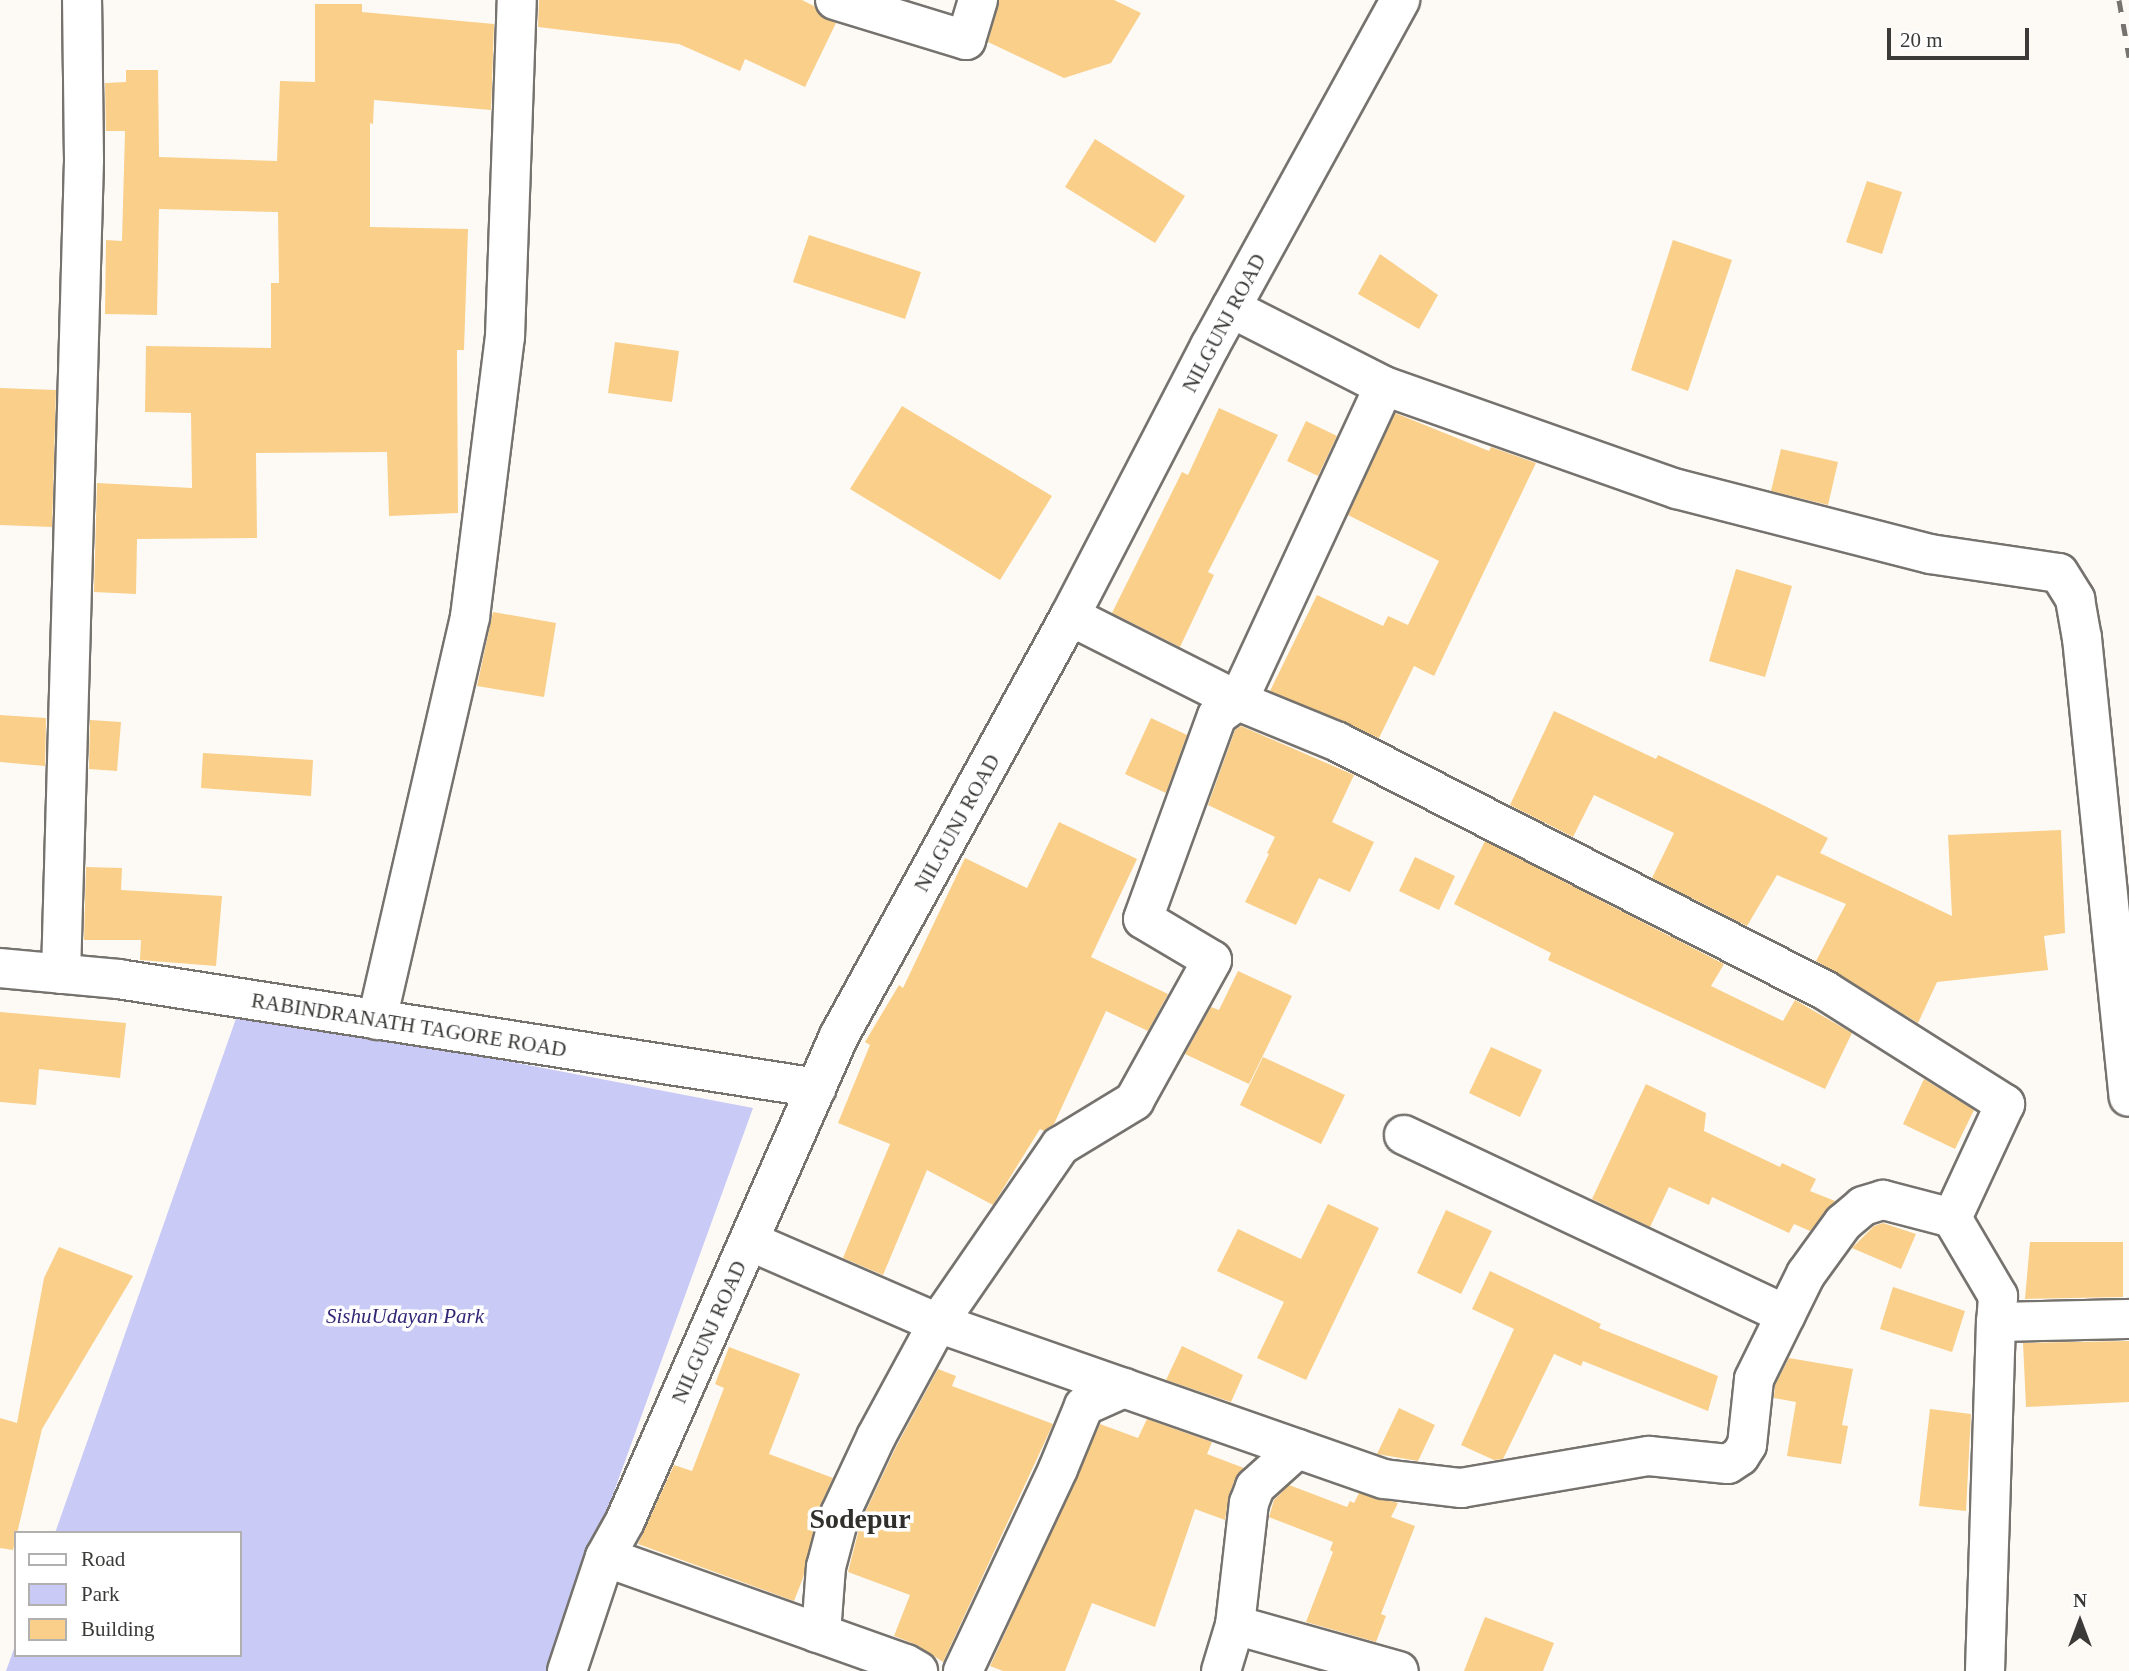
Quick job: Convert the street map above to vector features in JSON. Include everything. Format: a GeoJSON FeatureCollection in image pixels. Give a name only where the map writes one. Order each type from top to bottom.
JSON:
{"type":"FeatureCollection","features":[{"type":"Feature","properties":{"kind":"street"},"geometry":{"type":"LineString","coordinates":[[61,974],[84,160],[82,0]]}},
{"type":"Feature","properties":{"kind":"street"},"geometry":{"type":"LineString","coordinates":[[377,1020],[470,617],[505,337],[517,0]]}},
{"type":"Feature","properties":{"kind":"street"},"geometry":{"type":"LineString","coordinates":[[835,0],[966,40],[978,0]]}},
{"type":"Feature","properties":{"kind":"street","name":"NILGUNJ ROAD"},"geometry":{"type":"LineString","coordinates":[[567,1671],[605,1558],[625,1521],[846,1024],[1070,616],[1231,308],[1399,0]]}},
{"type":"Feature","properties":{"kind":"street"},"geometry":{"type":"LineString","coordinates":[[1231,308],[1384,386],[1678,489],[1930,554],[2059,573],[2075,599],[2082,638],[2129,1097]]}},
{"type":"Feature","properties":{"kind":"street"},"geometry":{"type":"LineString","coordinates":[[817,1633],[821,1633],[826,1567],[840,1514],[876,1437],[938,1323],[1060,1146],[1134,1101],[1212,960],[1143,919],[1217,716],[1238,701],[1384,386]]}},
{"type":"Feature","properties":{"kind":"street"},"geometry":{"type":"LineString","coordinates":[[1070,616],[1238,701],[1338,742],[1826,991],[2005,1104],[1952,1218]]}},
{"type":"Feature","properties":{"kind":"street","name":"RABINDRANATH TAGORE ROAD"},"geometry":{"type":"LineString","coordinates":[[0,968],[118,979],[817,1088]]}},
{"type":"Feature","properties":{"kind":"street"},"geometry":{"type":"LineString","coordinates":[[1404,1135],[1786,1315]]}},
{"type":"Feature","properties":{"kind":"street"},"geometry":{"type":"LineString","coordinates":[[749,1241],[938,1323],[1384,1479],[1461,1488],[1649,1456],[1728,1464],[1740,1456],[1746,1445],[1754,1379],[1806,1274],[1843,1223],[1863,1206],[1883,1200],[1952,1218],[1998,1297],[1985,1671]]}},
{"type":"Feature","properties":{"kind":"street"},"geometry":{"type":"LineString","coordinates":[[1996,1322],[2129,1319]]}},
{"type":"Feature","properties":{"kind":"street"},"geometry":{"type":"LineString","coordinates":[[963,1671],[1058,1469],[1084,1406],[1124,1388]]}},
{"type":"Feature","properties":{"kind":"street"},"geometry":{"type":"LineString","coordinates":[[1221,1671],[1235,1625],[1249,1503],[1255,1487],[1297,1448]]}},
{"type":"Feature","properties":{"kind":"street"},"geometry":{"type":"LineString","coordinates":[[605,1558],[918,1671]]}},
{"type":"Feature","properties":{"kind":"street"},"geometry":{"type":"LineString","coordinates":[[1235,1625],[1399,1671]]}},
{"type":"Feature","properties":{"kind":"green space","name":"SishuUdayan Park"},"geometry":{"type":"Polygon","coordinates":[[[239,1010],[753,1108],[549,1671],[6,1671],[14,1649],[14,1657],[242,1657],[242,1531],[56,1531],[239,1010]]]}},
{"type":"Feature","properties":{"kind":"building"},"geometry":{"type":"Polygon","coordinates":[[[539,0],[802,0],[814,6],[820,15],[836,23],[805,87],[745,59],[740,71],[679,44],[538,27],[539,0]]]}},
{"type":"Feature","properties":{"kind":"building"},"geometry":{"type":"Polygon","coordinates":[[[999,0],[1114,0],[1141,13],[1111,63],[1064,78],[988,42],[999,0]]]}},
{"type":"Feature","properties":{"kind":"building"},"geometry":{"type":"Polygon","coordinates":[[[315,4],[362,4],[362,12],[494,24],[491,110],[374,100],[373,124],[370,123],[370,227],[468,229],[464,350],[457,350],[458,513],[389,516],[387,452],[256,453],[257,538],[137,539],[136,594],[94,592],[97,483],[192,488],[191,413],[145,412],[146,346],[271,348],[271,283],[279,283],[278,212],[159,209],[157,315],[105,314],[106,240],[122,241],[125,131],[106,131],[105,83],[126,82],[126,70],[158,70],[159,157],[277,161],[280,81],[315,82],[315,4]]]}},
{"type":"Feature","properties":{"kind":"building"},"geometry":{"type":"Polygon","coordinates":[[[1095,139],[1185,196],[1155,243],[1065,187],[1095,139]]]}},
{"type":"Feature","properties":{"kind":"building"},"geometry":{"type":"Polygon","coordinates":[[[1867,181],[1902,192],[1882,254],[1846,242],[1867,181]]]}},
{"type":"Feature","properties":{"kind":"building"},"geometry":{"type":"Polygon","coordinates":[[[809,235],[921,272],[905,319],[793,282],[809,235]]]}},
{"type":"Feature","properties":{"kind":"building"},"geometry":{"type":"Polygon","coordinates":[[[1673,240],[1732,260],[1688,391],[1631,370],[1673,240]]]}},
{"type":"Feature","properties":{"kind":"building"},"geometry":{"type":"Polygon","coordinates":[[[1380,254],[1438,295],[1419,329],[1358,294],[1380,254]]]}},
{"type":"Feature","properties":{"kind":"building"},"geometry":{"type":"Polygon","coordinates":[[[615,342],[679,351],[672,402],[608,393],[615,342]]]}},
{"type":"Feature","properties":{"kind":"building"},"geometry":{"type":"Polygon","coordinates":[[[0,388],[56,390],[52,527],[0,525],[0,388]]]}},
{"type":"Feature","properties":{"kind":"building"},"geometry":{"type":"Polygon","coordinates":[[[902,406],[1052,496],[1000,580],[850,489],[902,406]]]}},
{"type":"Feature","properties":{"kind":"building"},"geometry":{"type":"Polygon","coordinates":[[[1219,408],[1278,435],[1208,572],[1214,575],[1180,647],[1112,613],[1182,472],[1188,475],[1219,408]]]}},
{"type":"Feature","properties":{"kind":"building"},"geometry":{"type":"Polygon","coordinates":[[[1395,413],[1489,451],[1491,447],[1536,463],[1434,676],[1414,666],[1379,738],[1270,691],[1317,595],[1383,626],[1388,616],[1408,625],[1439,561],[1348,515],[1395,413]]]}},
{"type":"Feature","properties":{"kind":"building"},"geometry":{"type":"Polygon","coordinates":[[[1306,421],[1337,436],[1318,476],[1287,461],[1306,421]]]}},
{"type":"Feature","properties":{"kind":"building"},"geometry":{"type":"Polygon","coordinates":[[[1781,449],[1838,462],[1828,505],[1771,491],[1781,449]]]}},
{"type":"Feature","properties":{"kind":"building"},"geometry":{"type":"Polygon","coordinates":[[[1736,569],[1792,586],[1765,677],[1709,661],[1736,569]]]}},
{"type":"Feature","properties":{"kind":"building"},"geometry":{"type":"Polygon","coordinates":[[[493,612],[556,623],[544,697],[477,686],[493,612]]]}},
{"type":"Feature","properties":{"kind":"building"},"geometry":{"type":"Polygon","coordinates":[[[1554,711],[1656,759],[1658,755],[1828,838],[1820,853],[1952,916],[1948,835],[2061,830],[2065,933],[2044,936],[2048,970],[1937,982],[1918,1023],[1816,961],[1846,904],[1777,875],[1747,926],[1652,878],[1674,833],[1594,795],[1573,837],[1510,805],[1554,711]]]}},
{"type":"Feature","properties":{"kind":"building"},"geometry":{"type":"Polygon","coordinates":[[[0,715],[46,718],[45,766],[0,762],[0,715]]]}},
{"type":"Feature","properties":{"kind":"building"},"geometry":{"type":"Polygon","coordinates":[[[1151,718],[1187,735],[1166,793],[1125,774],[1151,718]]]}},
{"type":"Feature","properties":{"kind":"building"},"geometry":{"type":"Polygon","coordinates":[[[90,720],[121,722],[117,771],[89,769],[90,720]]]}},
{"type":"Feature","properties":{"kind":"building"},"geometry":{"type":"Polygon","coordinates":[[[1241,726],[1354,775],[1332,822],[1374,842],[1350,892],[1319,878],[1296,925],[1245,902],[1275,837],[1208,805],[1235,730],[1241,726]]]}},
{"type":"Feature","properties":{"kind":"building"},"geometry":{"type":"Polygon","coordinates":[[[203,753],[313,760],[311,796],[201,788],[203,753]]]}},
{"type":"Feature","properties":{"kind":"building"},"geometry":{"type":"Polygon","coordinates":[[[1059,822],[1137,859],[1091,957],[1168,994],[1148,1031],[1106,1011],[1054,1124],[1044,1131],[1040,1129],[993,1205],[927,1170],[883,1275],[843,1258],[890,1144],[838,1123],[870,1045],[865,1042],[899,985],[903,988],[965,858],[1027,888],[1059,822]]]}},
{"type":"Feature","properties":{"kind":"building"},"geometry":{"type":"Polygon","coordinates":[[[1485,841],[1724,964],[1711,986],[1783,1021],[1795,1000],[1852,1033],[1825,1089],[1548,960],[1551,953],[1454,904],[1485,841]]]}},
{"type":"Feature","properties":{"kind":"building"},"geometry":{"type":"Polygon","coordinates":[[[1415,857],[1455,876],[1439,910],[1399,891],[1415,857]]]}},
{"type":"Feature","properties":{"kind":"building"},"geometry":{"type":"Polygon","coordinates":[[[86,867],[122,868],[121,890],[222,896],[216,966],[140,960],[141,940],[84,940],[86,867]]]}},
{"type":"Feature","properties":{"kind":"building"},"geometry":{"type":"Polygon","coordinates":[[[1238,971],[1292,996],[1249,1084],[1185,1054],[1211,1007],[1219,1010],[1238,971]]]}},
{"type":"Feature","properties":{"kind":"building"},"geometry":{"type":"Polygon","coordinates":[[[0,1012],[126,1023],[120,1078],[39,1069],[36,1105],[0,1102],[0,1012]]]}},
{"type":"Feature","properties":{"kind":"building"},"geometry":{"type":"Polygon","coordinates":[[[1491,1047],[1542,1070],[1520,1117],[1469,1093],[1491,1047]]]}},
{"type":"Feature","properties":{"kind":"building"},"geometry":{"type":"Polygon","coordinates":[[[1263,1057],[1345,1095],[1321,1144],[1240,1105],[1263,1057]]]}},
{"type":"Feature","properties":{"kind":"building"},"geometry":{"type":"Polygon","coordinates":[[[1924,1079],[1974,1110],[1955,1149],[1903,1124],[1924,1079]]]}},
{"type":"Feature","properties":{"kind":"building"},"geometry":{"type":"Polygon","coordinates":[[[1646,1084],[1706,1113],[1704,1131],[1780,1167],[1782,1163],[1816,1179],[1810,1191],[1835,1201],[1810,1231],[1794,1224],[1789,1233],[1712,1197],[1709,1205],[1669,1187],[1650,1227],[1592,1199],[1646,1084]]]}},
{"type":"Feature","properties":{"kind":"building"},"geometry":{"type":"Polygon","coordinates":[[[1328,1204],[1379,1228],[1306,1380],[1257,1358],[1284,1302],[1217,1271],[1238,1229],[1301,1259],[1328,1204]]]}},
{"type":"Feature","properties":{"kind":"building"},"geometry":{"type":"Polygon","coordinates":[[[1446,1210],[1492,1231],[1461,1294],[1417,1273],[1446,1210]]]}},
{"type":"Feature","properties":{"kind":"building"},"geometry":{"type":"Polygon","coordinates":[[[1883,1223],[1916,1234],[1901,1269],[1852,1248],[1874,1226],[1883,1223]]]}},
{"type":"Feature","properties":{"kind":"building"},"geometry":{"type":"Polygon","coordinates":[[[2030,1242],[2123,1242],[2123,1297],[2025,1299],[2030,1242]]]}},
{"type":"Feature","properties":{"kind":"building"},"geometry":{"type":"Polygon","coordinates":[[[59,1247],[133,1276],[42,1429],[18,1531],[14,1531],[13,1550],[0,1548],[0,1418],[17,1423],[44,1278],[59,1247]]]}},
{"type":"Feature","properties":{"kind":"building"},"geometry":{"type":"Polygon","coordinates":[[[1490,1271],[1601,1324],[1599,1328],[1718,1376],[1708,1411],[1583,1361],[1581,1366],[1554,1354],[1503,1459],[1494,1460],[1461,1445],[1514,1329],[1472,1309],[1490,1271]]]}},
{"type":"Feature","properties":{"kind":"building"},"geometry":{"type":"Polygon","coordinates":[[[1893,1287],[1965,1311],[1952,1352],[1880,1329],[1893,1287]]]}},
{"type":"Feature","properties":{"kind":"building"},"geometry":{"type":"Polygon","coordinates":[[[2129,1341],[2129,1402],[2026,1407],[2023,1343],[2129,1341]]]}},
{"type":"Feature","properties":{"kind":"building"},"geometry":{"type":"Polygon","coordinates":[[[1182,1346],[1243,1375],[1231,1402],[1166,1380],[1182,1346]]]}},
{"type":"Feature","properties":{"kind":"building"},"geometry":{"type":"Polygon","coordinates":[[[729,1347],[800,1374],[769,1454],[833,1478],[819,1508],[803,1578],[794,1601],[638,1544],[674,1465],[692,1471],[724,1388],[715,1384],[729,1347]]]}},
{"type":"Feature","properties":{"kind":"building"},"geometry":{"type":"Polygon","coordinates":[[[1789,1358],[1853,1369],[1842,1425],[1848,1426],[1841,1464],[1787,1456],[1796,1402],[1774,1398],[1775,1385],[1789,1358]]]}},
{"type":"Feature","properties":{"kind":"building"},"geometry":{"type":"Polygon","coordinates":[[[938,1369],[956,1376],[952,1386],[1053,1424],[943,1662],[917,1645],[894,1636],[910,1595],[848,1572],[861,1521],[896,1447],[938,1369]]]}},
{"type":"Feature","properties":{"kind":"building"},"geometry":{"type":"Polygon","coordinates":[[[1399,1408],[1435,1425],[1418,1461],[1377,1454],[1399,1408]]]}},
{"type":"Feature","properties":{"kind":"building"},"geometry":{"type":"Polygon","coordinates":[[[1930,1409],[1971,1414],[1966,1511],[1919,1506],[1930,1409]]]}},
{"type":"Feature","properties":{"kind":"building"},"geometry":{"type":"Polygon","coordinates":[[[1147,1419],[1212,1442],[1207,1454],[1244,1468],[1235,1479],[1229,1495],[1225,1520],[1195,1509],[1155,1627],[1092,1603],[1065,1671],[1003,1671],[990,1666],[1100,1424],[1138,1438],[1147,1419]]]}},
{"type":"Feature","properties":{"kind":"building"},"geometry":{"type":"Polygon","coordinates":[[[1289,1485],[1347,1507],[1350,1501],[1354,1503],[1359,1493],[1398,1503],[1391,1517],[1415,1526],[1381,1614],[1386,1616],[1376,1642],[1306,1622],[1333,1552],[1330,1550],[1333,1542],[1269,1517],[1274,1500],[1289,1485]]]}},
{"type":"Feature","properties":{"kind":"building"},"geometry":{"type":"Polygon","coordinates":[[[1485,1617],[1554,1643],[1543,1671],[1464,1671],[1485,1617]]]}},
{"type":"Feature","properties":{"kind":"railway"},"geometry":{"type":"LineString","coordinates":[[2119,0],[2129,57]]}},
{"type":"Feature","properties":{"kind":"district","name":"Sodepur"},"geometry":{"type":"Point","coordinates":[860,1519]}}]}
